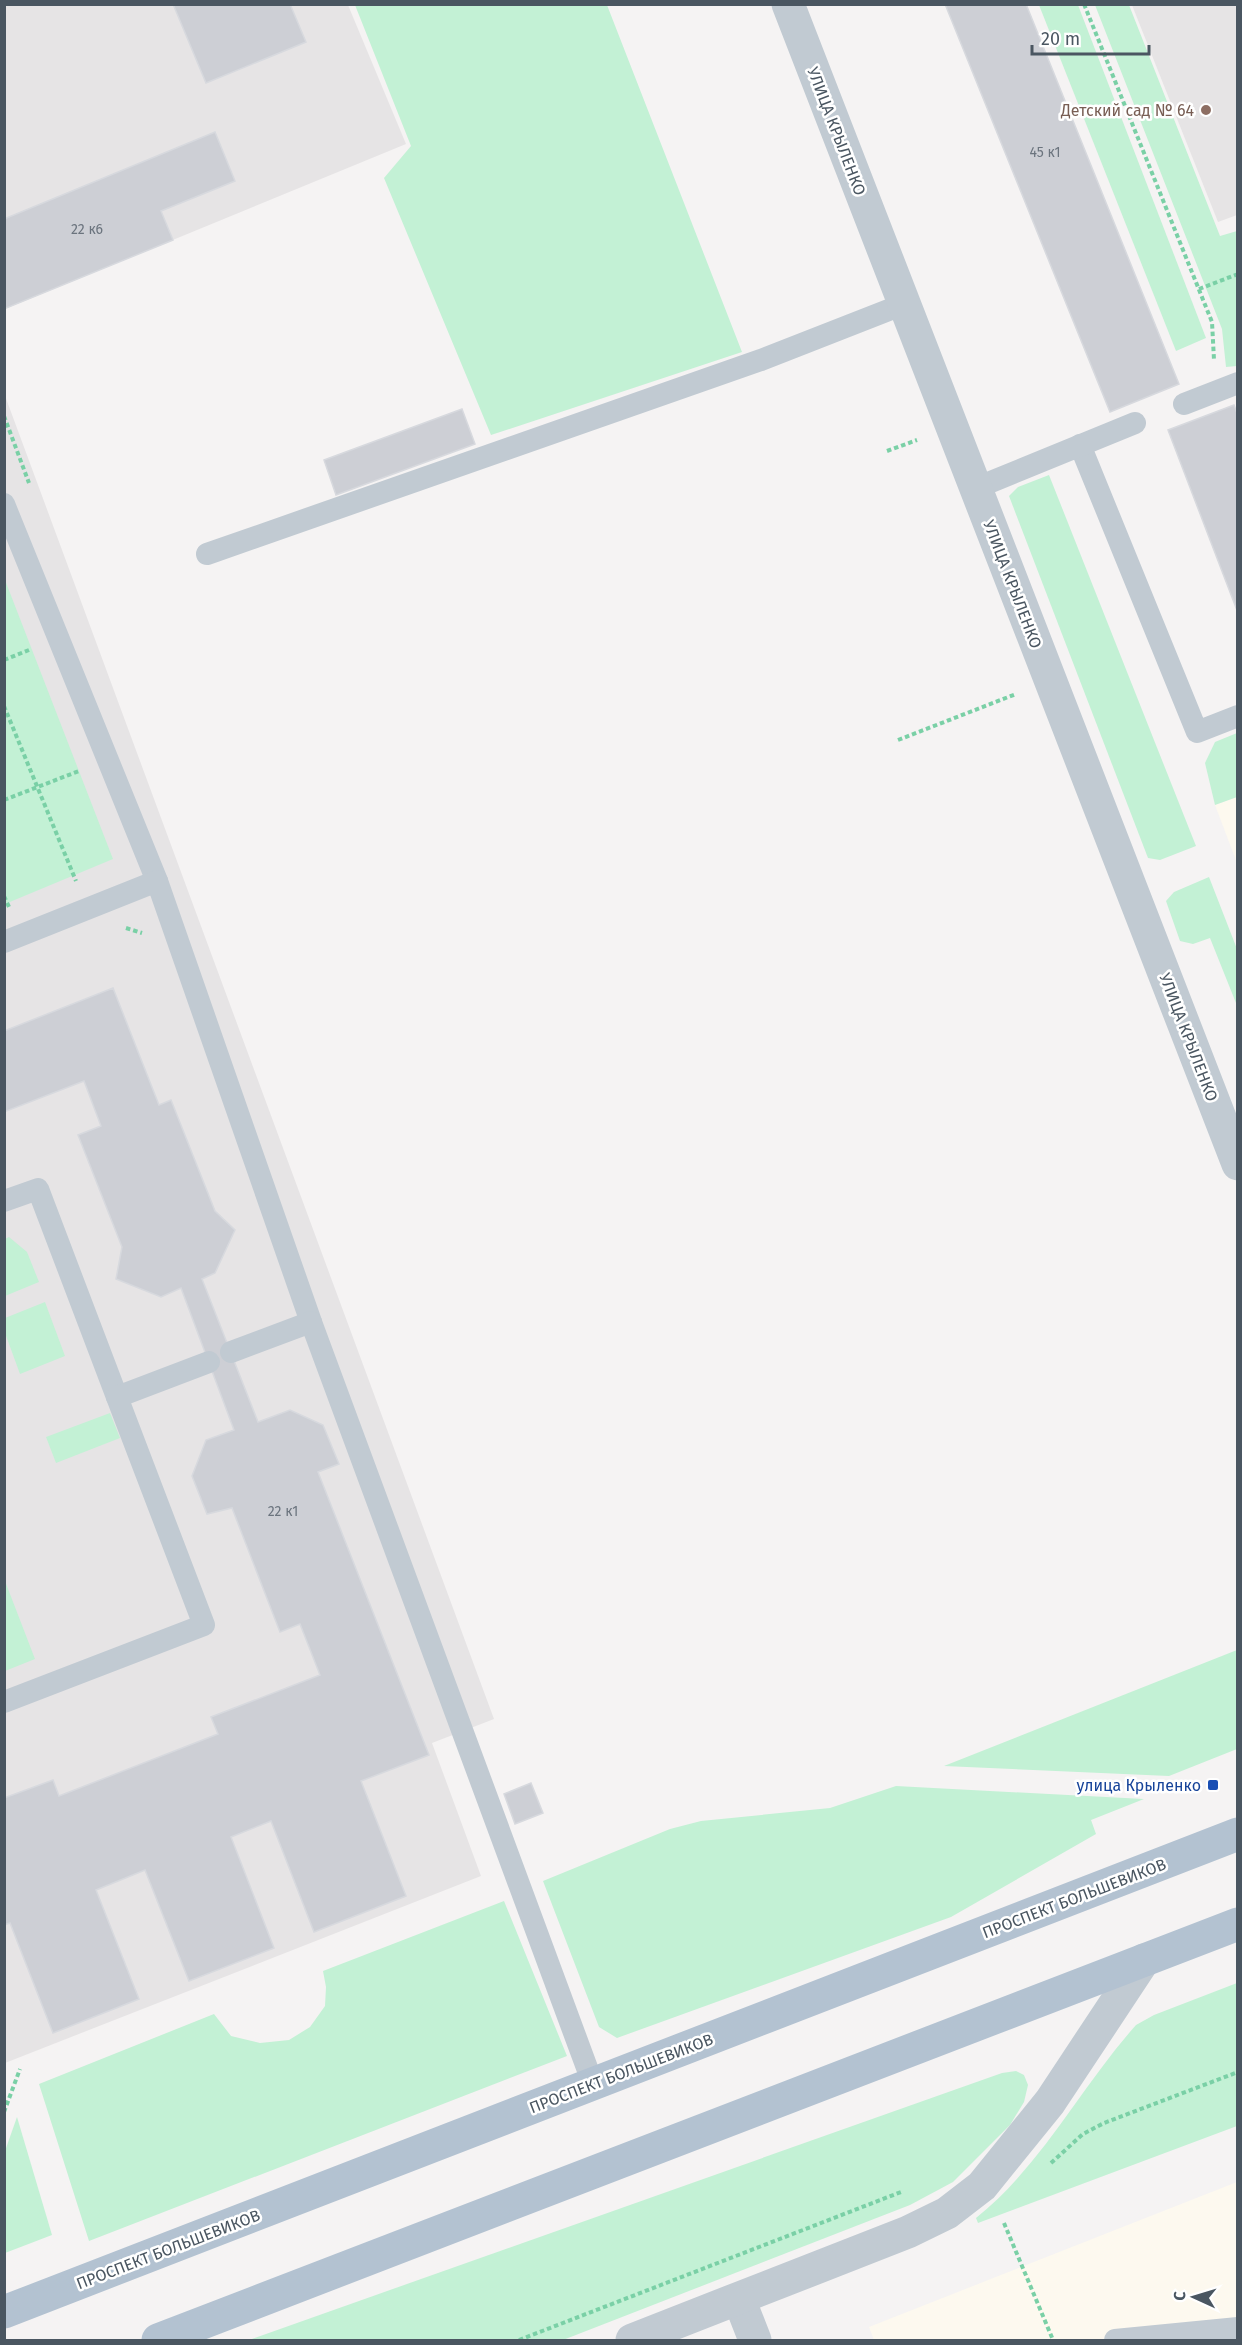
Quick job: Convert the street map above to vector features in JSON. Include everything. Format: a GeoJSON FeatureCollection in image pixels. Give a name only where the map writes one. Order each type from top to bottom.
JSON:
{"type":"FeatureCollection","features":[{"type":"Feature","properties":{"kind":"main road","name":"ПРОСПЕКТ БОЛЬШЕВИКОВ"},"geometry":{"type":"LineString","coordinates":[[4,2312],[1238,1834]]}},
{"type":"Feature","properties":{"kind":"main road"},"geometry":{"type":"LineString","coordinates":[[158,2340],[1238,1924]]}},
{"type":"Feature","properties":{"kind":"street","name":"УЛИЦА КРЫЛЕНКО"},"geometry":{"type":"LineString","coordinates":[[788,4],[1238,1164]]}},
{"type":"Feature","properties":{"kind":"street"},"geometry":{"type":"LineString","coordinates":[[632,2340],[908,2232],[947,2212],[982,2186],[1050,2102],[1144,1960]]}},
{"type":"Feature","properties":{"kind":"street"},"geometry":{"type":"LineString","coordinates":[[739,2299],[755,2340]]}},
{"type":"Feature","properties":{"kind":"lane"},"geometry":{"type":"LineString","coordinates":[[207,555],[749,364],[904,304]]}},
{"type":"Feature","properties":{"kind":"lane"},"geometry":{"type":"LineString","coordinates":[[1184,404],[1238,384]]}},
{"type":"Feature","properties":{"kind":"lane"},"geometry":{"type":"LineString","coordinates":[[976,488],[1135,423]]}},
{"type":"Feature","properties":{"kind":"lane"},"geometry":{"type":"LineString","coordinates":[[1080,445],[1197,732],[1238,716]]}},
{"type":"Feature","properties":{"kind":"lane"},"geometry":{"type":"LineString","coordinates":[[4,504],[157,881],[312,1322],[593,2084]]}},
{"type":"Feature","properties":{"kind":"lane"},"geometry":{"type":"LineString","coordinates":[[4,942],[157,881]]}},
{"type":"Feature","properties":{"kind":"lane"},"geometry":{"type":"LineString","coordinates":[[4,1201],[38,1189],[204,1625],[4,1702]]}},
{"type":"Feature","properties":{"kind":"lane"},"geometry":{"type":"LineString","coordinates":[[231,1352],[312,1322]]}},
{"type":"Feature","properties":{"kind":"lane"},"geometry":{"type":"LineString","coordinates":[[117,1397],[209,1362]]}},
{"type":"Feature","properties":{"kind":"lane"},"geometry":{"type":"LineString","coordinates":[[1115,2340],[1238,2328]]}},
{"type":"Feature","properties":{"kind":"path"},"geometry":{"type":"LineString","coordinates":[[1084,4],[1212,322],[1215,369]]}},
{"type":"Feature","properties":{"kind":"path"},"geometry":{"type":"LineString","coordinates":[[1199,289],[1238,274]]}},
{"type":"Feature","properties":{"kind":"path"},"geometry":{"type":"LineString","coordinates":[[898,740],[1051,681]]}},
{"type":"Feature","properties":{"kind":"path"},"geometry":{"type":"LineString","coordinates":[[4,706],[87,909]]}},
{"type":"Feature","properties":{"kind":"path"},"geometry":{"type":"LineString","coordinates":[[4,800],[108,760]]}},
{"type":"Feature","properties":{"kind":"path"},"geometry":{"type":"LineString","coordinates":[[4,2112],[20,2069]]}},
{"type":"Feature","properties":{"kind":"path"},"geometry":{"type":"LineString","coordinates":[[1004,2223],[1053,2340]]}},
{"type":"Feature","properties":{"kind":"shaded area"},"geometry":{"type":"Polygon","coordinates":[[[5,5],[348,5],[406,144],[5,309],[5,5]]]}},
{"type":"Feature","properties":{"kind":"shaded area","name":"Детский сад № 64"},"geometry":{"type":"Polygon","coordinates":[[[1132,5],[1237,5],[1237,215],[1218,222],[1132,5]]]}},
{"type":"Feature","properties":{"kind":"shaded area"},"geometry":{"type":"Polygon","coordinates":[[[4,393],[494,1719],[432,1743],[481,1876],[5,2063],[4,393]]]}},
{"type":"Feature","properties":{"kind":"shaded area"},"geometry":{"type":"Polygon","coordinates":[[[1237,797],[1237,863],[1215,805],[1237,797]]]}},
{"type":"Feature","properties":{"kind":"shaded area"},"geometry":{"type":"Polygon","coordinates":[[[1237,2182],[1237,2340],[874,2340],[869,2327],[1237,2182]]]}},
{"type":"Feature","properties":{"kind":"green space"},"geometry":{"type":"Polygon","coordinates":[[[355,5],[607,5],[742,352],[491,435],[384,178],[411,146],[355,5]]]}},
{"type":"Feature","properties":{"kind":"green space"},"geometry":{"type":"Polygon","coordinates":[[[1039,5],[1078,5],[1206,338],[1176,351],[1039,5]]]}},
{"type":"Feature","properties":{"kind":"green space"},"geometry":{"type":"Polygon","coordinates":[[[1095,5],[1129,5],[1220,236],[1237,231],[1237,366],[1226,367],[1222,329],[1095,5]]]}},
{"type":"Feature","properties":{"kind":"green space"},"geometry":{"type":"Polygon","coordinates":[[[1049,475],[1196,846],[1160,860],[1148,858],[1009,496],[1018,487],[1049,475]]]}},
{"type":"Feature","properties":{"kind":"green space"},"geometry":{"type":"Polygon","coordinates":[[[5,580],[113,859],[4,904],[5,580]]]}},
{"type":"Feature","properties":{"kind":"green space"},"geometry":{"type":"Polygon","coordinates":[[[1237,733],[1237,797],[1215,805],[1205,763],[1215,742],[1237,733]]]}},
{"type":"Feature","properties":{"kind":"green space"},"geometry":{"type":"Polygon","coordinates":[[[1209,877],[1237,949],[1236,1003],[1210,938],[1193,944],[1180,941],[1166,901],[1174,892],[1209,877]]]}},
{"type":"Feature","properties":{"kind":"green space"},"geometry":{"type":"Polygon","coordinates":[[[9,1237],[27,1252],[39,1282],[5,1296],[5,1239],[9,1237]]]}},
{"type":"Feature","properties":{"kind":"green space"},"geometry":{"type":"Polygon","coordinates":[[[45,1302],[65,1356],[20,1374],[5,1333],[5,1318],[45,1302]]]}},
{"type":"Feature","properties":{"kind":"green space"},"geometry":{"type":"Polygon","coordinates":[[[110,1413],[120,1438],[56,1463],[46,1437],[110,1413]]]}},
{"type":"Feature","properties":{"kind":"green space"},"geometry":{"type":"Polygon","coordinates":[[[5,1581],[35,1659],[4,1671],[5,1581]]]}},
{"type":"Feature","properties":{"kind":"green space"},"geometry":{"type":"Polygon","coordinates":[[[1237,1650],[1237,1749],[1169,1776],[944,1766],[1237,1650]]]}},
{"type":"Feature","properties":{"kind":"green space"},"geometry":{"type":"Polygon","coordinates":[[[896,1786],[1144,1799],[1091,1820],[1096,1834],[951,1917],[617,2038],[599,2027],[543,1881],[670,1829],[701,1821],[830,1808],[896,1786]]]}},
{"type":"Feature","properties":{"kind":"green space"},"geometry":{"type":"Polygon","coordinates":[[[504,1901],[567,2056],[89,2241],[39,2084],[214,2014],[231,2036],[260,2043],[289,2040],[310,2027],[325,2006],[326,1987],[323,1971],[504,1901]]]}},
{"type":"Feature","properties":{"kind":"green space"},"geometry":{"type":"Polygon","coordinates":[[[1237,1983],[1237,2126],[978,2223],[976,2218],[1000,2197],[1041,2150],[1136,2025],[1154,2015],[1237,1983]]]}},
{"type":"Feature","properties":{"kind":"green space"},"geometry":{"type":"Polygon","coordinates":[[[1016,2071],[1024,2075],[1028,2085],[1024,2102],[1010,2125],[953,2182],[910,2205],[563,2340],[249,2340],[1002,2073],[1016,2071]]]}},
{"type":"Feature","properties":{"kind":"green space"},"geometry":{"type":"Polygon","coordinates":[[[17,2117],[52,2235],[5,2253],[5,2151],[17,2117]]]}},
{"type":"Feature","properties":{"kind":"building"},"geometry":{"type":"Polygon","coordinates":[[[173,4],[290,4],[306,42],[206,83],[173,4]]]}},
{"type":"Feature","properties":{"kind":"building"},"geometry":{"type":"Polygon","coordinates":[[[945,4],[1026,4],[1179,384],[1110,412],[945,4]]]}},
{"type":"Feature","properties":{"kind":"building"},"geometry":{"type":"Polygon","coordinates":[[[215,132],[235,181],[161,211],[173,240],[4,309],[4,219],[215,132]]]}},
{"type":"Feature","properties":{"kind":"building"},"geometry":{"type":"Polygon","coordinates":[[[1234,405],[1238,416],[1238,613],[1168,430],[1234,405]]]}},
{"type":"Feature","properties":{"kind":"building"},"geometry":{"type":"Polygon","coordinates":[[[462,409],[475,444],[336,495],[324,460],[462,409]]]}},
{"type":"Feature","properties":{"kind":"building"},"geometry":{"type":"Polygon","coordinates":[[[113,988],[159,1105],[171,1100],[215,1211],[235,1230],[215,1273],[202,1279],[258,1422],[290,1410],[323,1425],[339,1464],[318,1472],[429,1755],[361,1781],[406,1896],[314,1932],[271,1821],[231,1837],[274,1948],[189,1981],[145,1870],[96,1890],[139,1999],[53,2033],[10,1923],[4,1925],[4,1798],[53,1780],[59,1796],[218,1734],[211,1717],[320,1675],[300,1624],[280,1632],[232,1508],[207,1514],[192,1476],[206,1440],[234,1430],[181,1288],[161,1297],[116,1279],[122,1247],[78,1135],[101,1126],[84,1081],[4,1112],[4,1031],[113,988]]]}},
{"type":"Feature","properties":{"kind":"building"},"geometry":{"type":"Polygon","coordinates":[[[531,1783],[543,1813],[515,1824],[504,1794],[531,1783]]]}},
{"type":"Feature","properties":{"kind":"place","name":"Детский сад № 64"},"geometry":{"type":"Point","coordinates":[1206,110]}},
{"type":"Feature","properties":{"kind":"place","name":"улица Крыленко"},"geometry":{"type":"Point","coordinates":[1213,1785]}}]}
